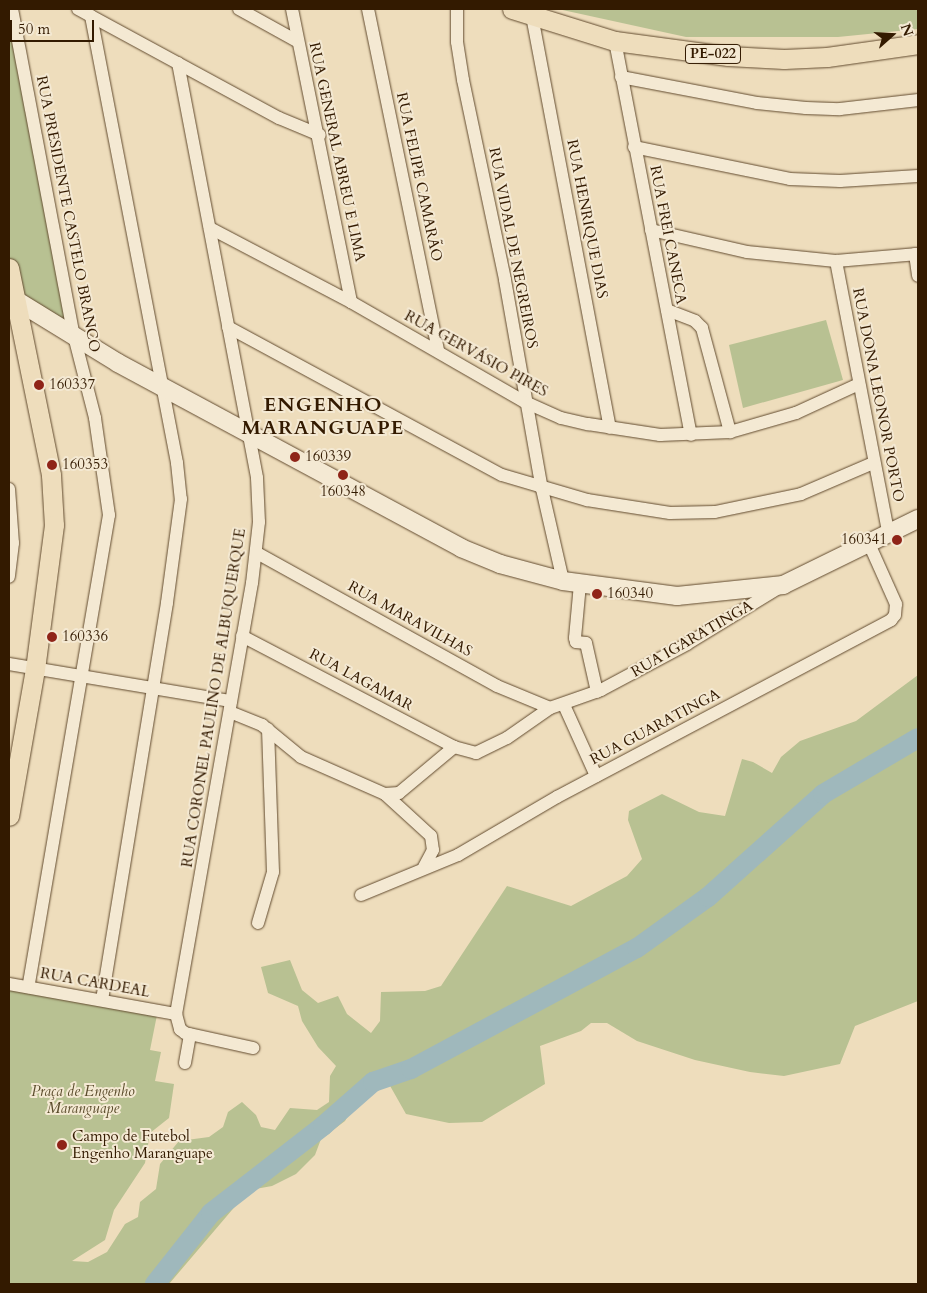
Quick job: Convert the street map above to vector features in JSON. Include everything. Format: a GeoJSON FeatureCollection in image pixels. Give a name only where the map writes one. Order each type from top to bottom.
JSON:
{"type":"FeatureCollection","features":[{"type":"Feature","properties":{"kind":"main road","name":"PE-022"},"geometry":{"type":"LineString","coordinates":[[512,9],[615,41],[655,48],[784,59],[827,57],[918,44]]}},
{"type":"Feature","properties":{"kind":"main road"},"geometry":{"type":"LineString","coordinates":[[9,269],[53,500],[52,549],[35,669],[9,816]]}},
{"type":"Feature","properties":{"kind":"street","name":"RUA PRESIDENTE CASTELO BRANCO"},"geometry":{"type":"LineString","coordinates":[[12,9],[74,336],[94,418],[109,515],[28,987]]}},
{"type":"Feature","properties":{"kind":"street"},"geometry":{"type":"LineString","coordinates":[[78,9],[279,118],[320,135]]}},
{"type":"Feature","properties":{"kind":"street"},"geometry":{"type":"LineString","coordinates":[[239,9],[297,41]]}},
{"type":"Feature","properties":{"kind":"street","name":"RUA GENERAL ABREU E LIMA"},"geometry":{"type":"LineString","coordinates":[[292,9],[297,41],[320,135],[351,302]]}},
{"type":"Feature","properties":{"kind":"street","name":"RUA FELIPE CAMARÃO"},"geometry":{"type":"LineString","coordinates":[[368,9],[438,351]]}},
{"type":"Feature","properties":{"kind":"street","name":"RUA VIDAL DE NEGREIROS"},"geometry":{"type":"LineString","coordinates":[[457,9],[457,42],[462,80],[505,280],[525,402],[542,489],[572,582],[576,642],[586,643],[597,692]]}},
{"type":"Feature","properties":{"kind":"street"},"geometry":{"type":"LineString","coordinates":[[91,16],[160,384],[177,463],[181,499],[153,688],[102,999]]}},
{"type":"Feature","properties":{"kind":"street","name":"RUA HENRIQUE DIAS"},"geometry":{"type":"LineString","coordinates":[[532,16],[610,428]]}},
{"type":"Feature","properties":{"kind":"street","name":"RUA FREI CANECA"},"geometry":{"type":"LineString","coordinates":[[615,41],[691,435]]}},
{"type":"Feature","properties":{"kind":"street","name":"RUA CORONEL PAULINO DE ALBUQUERQUE"},"geometry":{"type":"LineString","coordinates":[[176,1014],[257,553],[257,478],[178,64]]}},
{"type":"Feature","properties":{"kind":"street"},"geometry":{"type":"LineString","coordinates":[[621,77],[704,91],[757,103],[806,108],[840,109],[918,100]]}},
{"type":"Feature","properties":{"kind":"street"},"geometry":{"type":"LineString","coordinates":[[634,147],[790,179],[840,181],[918,176]]}},
{"type":"Feature","properties":{"kind":"street","name":"RUA GERVÁSIO PIRES"},"geometry":{"type":"LineString","coordinates":[[210,228],[351,302],[525,402],[561,418],[610,428],[660,435],[730,432],[796,413],[859,384]]}},
{"type":"Feature","properties":{"kind":"street"},"geometry":{"type":"LineString","coordinates":[[651,230],[747,252],[836,261],[916,254],[918,276]]}},
{"type":"Feature","properties":{"kind":"street","name":"RUA DONA LEONOR PORTO"},"geometry":{"type":"LineString","coordinates":[[836,261],[873,463],[889,535]]}},
{"type":"Feature","properties":{"kind":"street"},"geometry":{"type":"LineString","coordinates":[[14,299],[74,336],[160,384],[249,430],[461,548],[500,564],[572,582],[677,596],[783,585]]}},
{"type":"Feature","properties":{"kind":"street"},"geometry":{"type":"LineString","coordinates":[[667,310],[695,320],[702,328],[730,432]]}},
{"type":"Feature","properties":{"kind":"street"},"geometry":{"type":"LineString","coordinates":[[228,327],[502,475],[542,489],[629,508],[670,513],[715,512],[801,494],[873,463]]}},
{"type":"Feature","properties":{"kind":"street"},"geometry":{"type":"LineString","coordinates":[[9,489],[13,543],[9,577]]}},
{"type":"Feature","properties":{"kind":"street","name":"RUA IGARATINGA"},"geometry":{"type":"LineString","coordinates":[[460,749],[476,753],[491,747],[550,708],[564,705],[597,692],[687,644],[783,585],[870,546],[918,519]]}},
{"type":"Feature","properties":{"kind":"street","name":"RUA GUARATINGA"},"geometry":{"type":"LineString","coordinates":[[361,896],[424,867],[458,855],[596,776],[890,620],[895,615],[896,604],[870,546]]}},
{"type":"Feature","properties":{"kind":"street","name":"RUA MARAVILHAS"},"geometry":{"type":"LineString","coordinates":[[257,553],[498,686],[550,708]]}},
{"type":"Feature","properties":{"kind":"street","name":"RUA LAGAMAR"},"geometry":{"type":"LineString","coordinates":[[242,636],[460,749]]}},
{"type":"Feature","properties":{"kind":"street"},"geometry":{"type":"LineString","coordinates":[[9,664],[153,688],[230,707],[268,729],[301,757],[385,794],[431,836],[434,850],[424,867]]}},
{"type":"Feature","properties":{"kind":"street"},"geometry":{"type":"LineString","coordinates":[[564,705],[596,776]]}},
{"type":"Feature","properties":{"kind":"street"},"geometry":{"type":"LineString","coordinates":[[258,922],[273,872],[268,729]]}},
{"type":"Feature","properties":{"kind":"street"},"geometry":{"type":"LineString","coordinates":[[385,794],[399,794],[460,749]]}},
{"type":"Feature","properties":{"kind":"street","name":"RUA CARDEAL"},"geometry":{"type":"LineString","coordinates":[[9,984],[102,999],[176,1014]]}},
{"type":"Feature","properties":{"kind":"street"},"geometry":{"type":"LineString","coordinates":[[176,1014],[180,1029],[190,1034],[254,1048]]}},
{"type":"Feature","properties":{"kind":"street"},"geometry":{"type":"LineString","coordinates":[[185,1063],[190,1034]]}},
{"type":"Feature","properties":{"kind":"green space"},"geometry":{"type":"Polygon","coordinates":[[[9,9],[71,330],[14,299],[9,268],[9,9]]]}},
{"type":"Feature","properties":{"kind":"green space"},"geometry":{"type":"Polygon","coordinates":[[[558,9],[918,9],[918,29],[838,37],[686,37],[558,9]]]}},
{"type":"Feature","properties":{"kind":"green space"},"geometry":{"type":"Polygon","coordinates":[[[826,320],[843,380],[743,408],[729,345],[826,320]]]}},
{"type":"Feature","properties":{"kind":"green space","name":"Praça de Engenho Maranguape"},"geometry":{"type":"Polygon","coordinates":[[[918,675],[918,1001],[855,1026],[840,1064],[784,1076],[750,1072],[695,1060],[637,1041],[607,1023],[591,1023],[581,1031],[540,1046],[545,1084],[482,1122],[449,1123],[406,1114],[389,1084],[357,1101],[345,1121],[321,1139],[315,1155],[296,1174],[272,1186],[249,1190],[169,1284],[9,1284],[9,989],[157,1015],[150,1050],[161,1052],[155,1081],[174,1084],[169,1118],[150,1133],[145,1163],[114,1210],[105,1240],[72,1261],[88,1262],[107,1252],[125,1224],[138,1217],[140,1202],[156,1189],[160,1164],[179,1141],[209,1137],[223,1127],[228,1112],[242,1102],[256,1115],[261,1127],[275,1130],[290,1108],[317,1110],[329,1102],[330,1076],[336,1066],[318,1047],[302,1021],[298,1006],[268,993],[261,967],[290,960],[302,990],[318,1003],[338,996],[347,1014],[371,1033],[380,1021],[381,992],[425,991],[441,986],[507,886],[571,906],[627,876],[642,859],[628,820],[629,811],[662,794],[699,812],[725,816],[742,759],[753,762],[772,773],[781,757],[800,741],[856,721],[918,675]]]}},
{"type":"Feature","properties":{"kind":"waterway"},"geometry":{"type":"LineString","coordinates":[[155,1284],[211,1213],[323,1126],[373,1082],[411,1069],[637,948],[708,897],[823,794],[918,738]]}},
{"type":"Feature","properties":{"kind":"place","name":"160337"},"geometry":{"type":"Point","coordinates":[39,385]}},
{"type":"Feature","properties":{"kind":"place","name":"160339"},"geometry":{"type":"Point","coordinates":[295,457]}},
{"type":"Feature","properties":{"kind":"place","name":"160353"},"geometry":{"type":"Point","coordinates":[52,465]}},
{"type":"Feature","properties":{"kind":"place","name":"160348"},"geometry":{"type":"Point","coordinates":[343,475]}},
{"type":"Feature","properties":{"kind":"place","name":"160341"},"geometry":{"type":"Point","coordinates":[897,540]}},
{"type":"Feature","properties":{"kind":"place","name":"160340"},"geometry":{"type":"Point","coordinates":[597,594]}},
{"type":"Feature","properties":{"kind":"place","name":"160336"},"geometry":{"type":"Point","coordinates":[52,637]}},
{"type":"Feature","properties":{"kind":"place","name":"Campo de Futebol Engenho Maranguape"},"geometry":{"type":"Point","coordinates":[62,1145]}},
{"type":"Feature","properties":{"kind":"district","name":"ENGENHO MARANGUAPE"},"geometry":{"type":"Point","coordinates":[323,416]}}]}
